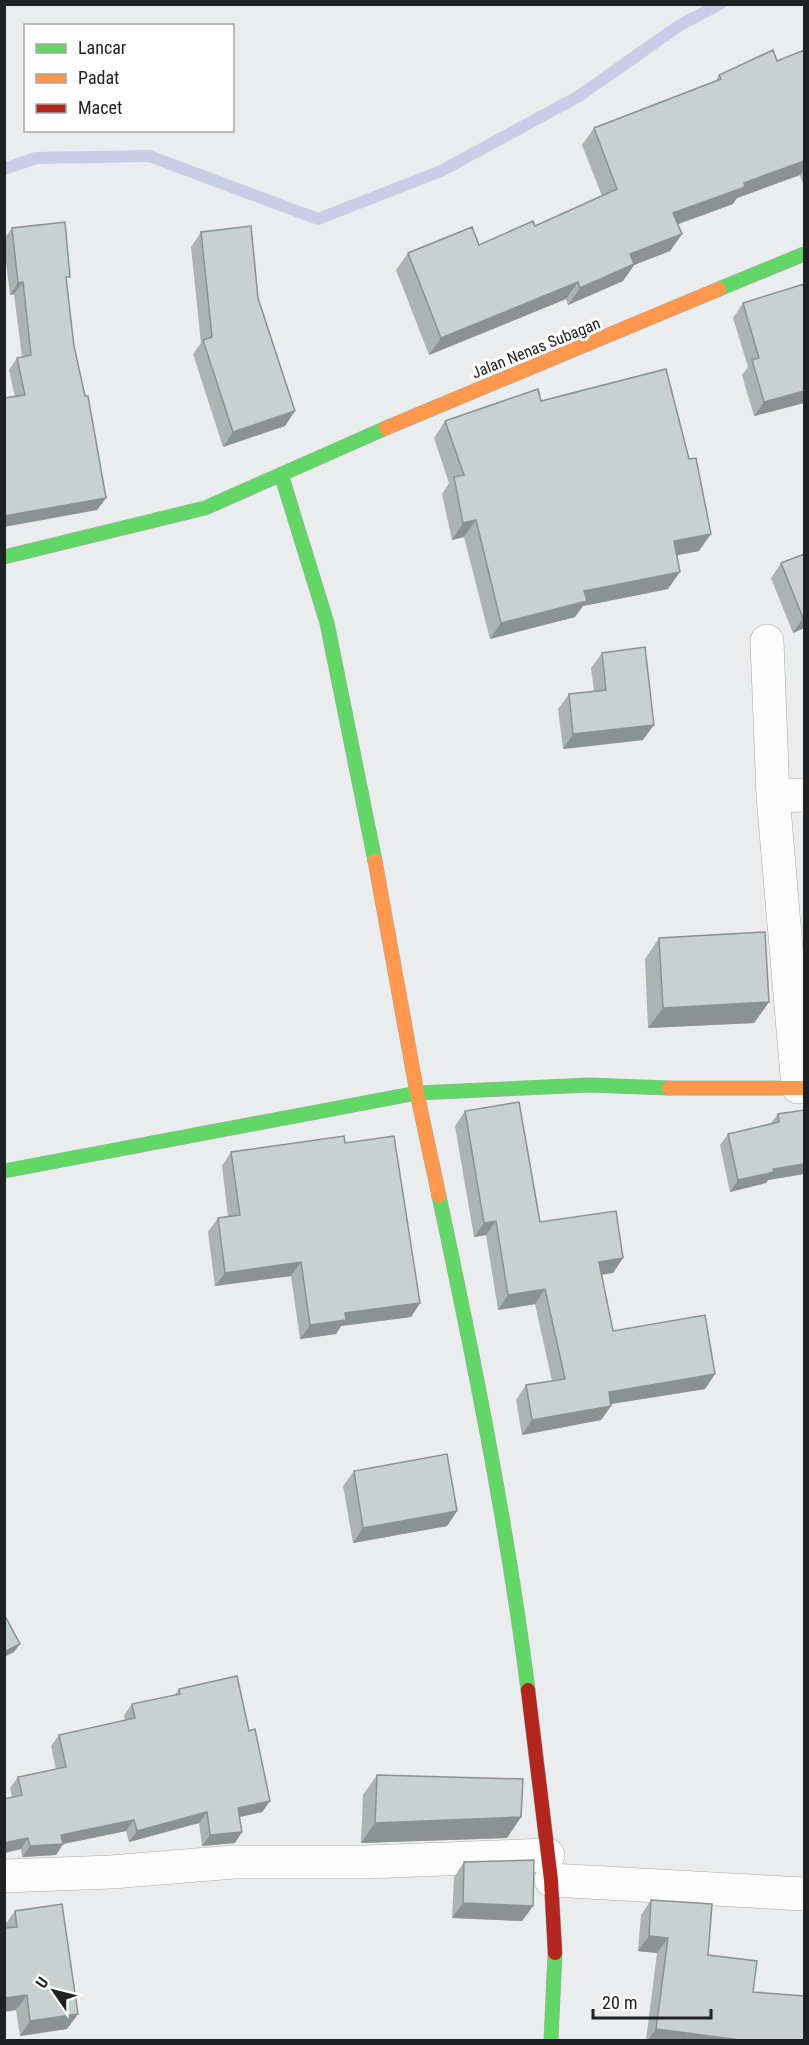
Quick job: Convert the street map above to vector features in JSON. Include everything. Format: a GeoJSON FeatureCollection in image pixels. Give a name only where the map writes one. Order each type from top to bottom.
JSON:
{"type":"FeatureCollection","features":[{"type":"Feature","properties":{"kind":"main road","name":"Jalan Nenas Subagan"},"geometry":{"type":"LineString","coordinates":[[4,557],[205,508],[444,402],[804,254]]}},
{"type":"Feature","properties":{"kind":"main road"},"geometry":{"type":"LineString","coordinates":[[281,474],[327,623],[384,900],[417,1093],[469,1335],[516,1595],[550,1867],[555,1955],[551,2040]]}},
{"type":"Feature","properties":{"kind":"main road"},"geometry":{"type":"LineString","coordinates":[[4,1171],[417,1093],[589,1085],[689,1089],[801,1088]]}},
{"type":"Feature","properties":{"kind":"street"},"geometry":{"type":"LineString","coordinates":[[767,641],[789,796],[801,1088]]}},
{"type":"Feature","properties":{"kind":"street"},"geometry":{"type":"LineString","coordinates":[[4,1876],[111,1872],[234,1862],[366,1862],[550,1867],[804,1894]]}},
{"type":"Feature","properties":{"kind":"building"},"geometry":{"type":"Polygon","coordinates":[[[773,50],[777,61],[804,50],[804,161],[744,183],[745,187],[673,213],[682,234],[630,254],[634,264],[580,288],[578,282],[441,338],[408,253],[472,227],[479,245],[533,221],[535,226],[617,189],[594,128],[721,79],[719,75],[773,50]]]}},
{"type":"Feature","properties":{"kind":"building"},"geometry":{"type":"Polygon","coordinates":[[[65,222],[70,277],[66,277],[74,346],[85,396],[88,396],[106,498],[4,516],[4,398],[25,395],[17,358],[31,355],[23,282],[18,283],[12,228],[65,222]]]}},
{"type":"Feature","properties":{"kind":"building"},"geometry":{"type":"Polygon","coordinates":[[[251,226],[258,298],[295,411],[233,432],[203,340],[212,337],[201,232],[251,226]]]}},
{"type":"Feature","properties":{"kind":"building"},"geometry":{"type":"Polygon","coordinates":[[[804,284],[804,391],[764,402],[752,360],[759,358],[743,303],[804,284]]]}},
{"type":"Feature","properties":{"kind":"building"},"geometry":{"type":"Polygon","coordinates":[[[666,369],[689,459],[696,458],[711,534],[674,541],[680,572],[584,591],[587,601],[501,623],[476,520],[463,523],[454,477],[464,475],[445,421],[538,389],[541,401],[666,369]]]}},
{"type":"Feature","properties":{"kind":"building"},"geometry":{"type":"Polygon","coordinates":[[[804,554],[804,618],[803,618],[781,563],[804,554]]]}},
{"type":"Feature","properties":{"kind":"building"},"geometry":{"type":"Polygon","coordinates":[[[645,647],[654,725],[573,734],[569,694],[606,690],[602,653],[645,647]]]}},
{"type":"Feature","properties":{"kind":"building"},"geometry":{"type":"Polygon","coordinates":[[[765,932],[769,1002],[663,1008],[659,938],[765,932]]]}},
{"type":"Feature","properties":{"kind":"building"},"geometry":{"type":"Polygon","coordinates":[[[519,1102],[540,1222],[616,1211],[623,1258],[599,1262],[613,1331],[705,1315],[715,1374],[609,1392],[611,1406],[532,1420],[526,1385],[565,1379],[545,1289],[508,1295],[496,1221],[484,1223],[465,1111],[519,1102]]]}},
{"type":"Feature","properties":{"kind":"building"},"geometry":{"type":"Polygon","coordinates":[[[804,1110],[804,1164],[773,1169],[774,1172],[738,1180],[728,1134],[779,1122],[778,1114],[804,1110]]]}},
{"type":"Feature","properties":{"kind":"building"},"geometry":{"type":"Polygon","coordinates":[[[344,1136],[345,1143],[394,1136],[420,1303],[345,1313],[346,1320],[310,1325],[301,1262],[225,1273],[218,1218],[240,1215],[231,1152],[344,1136]]]}},
{"type":"Feature","properties":{"kind":"building"},"geometry":{"type":"Polygon","coordinates":[[[447,1454],[457,1511],[363,1528],[354,1471],[447,1454]]]}},
{"type":"Feature","properties":{"kind":"building"},"geometry":{"type":"Polygon","coordinates":[[[4,1614],[20,1644],[4,1652],[4,1614]]]}},
{"type":"Feature","properties":{"kind":"building"},"geometry":{"type":"Polygon","coordinates":[[[237,1676],[249,1731],[255,1729],[270,1801],[238,1808],[242,1832],[210,1835],[207,1812],[137,1831],[134,1820],[61,1835],[63,1844],[30,1846],[28,1838],[4,1843],[4,1799],[22,1795],[18,1777],[66,1767],[59,1735],[135,1718],[132,1704],[180,1694],[179,1689],[237,1676]]]}},
{"type":"Feature","properties":{"kind":"building"},"geometry":{"type":"Polygon","coordinates":[[[377,1775],[523,1779],[521,1817],[375,1823],[377,1775]]]}},
{"type":"Feature","properties":{"kind":"building"},"geometry":{"type":"Polygon","coordinates":[[[534,1860],[533,1906],[463,1903],[464,1862],[534,1860]]]}},
{"type":"Feature","properties":{"kind":"building"},"geometry":{"type":"Polygon","coordinates":[[[651,1900],[712,1904],[708,1955],[757,1961],[753,1992],[804,1996],[804,2040],[740,2040],[656,2029],[668,1938],[649,1936],[651,1900]]]}},
{"type":"Feature","properties":{"kind":"building"},"geometry":{"type":"Polygon","coordinates":[[[62,1904],[78,2014],[30,2021],[27,1995],[4,1998],[4,1928],[17,1927],[15,1911],[62,1904]]]}},
{"type":"Feature","properties":{"kind":"waterway"},"geometry":{"type":"LineString","coordinates":[[4,169],[36,158],[149,156],[318,219],[441,171],[579,96],[680,25],[720,4]]}},
{"type":"Feature","properties":{"kind":"traffic: fast"},"geometry":{"type":"LineString","coordinates":[[719,289],[804,254]]}},
{"type":"Feature","properties":{"kind":"traffic: fast"},"geometry":{"type":"LineString","coordinates":[[4,557],[205,508],[386,428]]}},
{"type":"Feature","properties":{"kind":"traffic: fast"},"geometry":{"type":"LineString","coordinates":[[281,474],[327,623],[375,861]]}},
{"type":"Feature","properties":{"kind":"traffic: fast"},"geometry":{"type":"LineString","coordinates":[[4,1171],[417,1093],[589,1085],[669,1088]]}},
{"type":"Feature","properties":{"kind":"traffic: fast"},"geometry":{"type":"LineString","coordinates":[[439,1196],[489,1442],[528,1690]]}},
{"type":"Feature","properties":{"kind":"traffic: fast"},"geometry":{"type":"LineString","coordinates":[[551,2040],[555,1953]]}},
{"type":"Feature","properties":{"kind":"traffic: slow"},"geometry":{"type":"LineString","coordinates":[[386,428],[719,289]]}},
{"type":"Feature","properties":{"kind":"traffic: slow"},"geometry":{"type":"LineString","coordinates":[[375,861],[417,1093],[439,1196]]}},
{"type":"Feature","properties":{"kind":"traffic: slow"},"geometry":{"type":"LineString","coordinates":[[669,1088],[804,1088]]}},
{"type":"Feature","properties":{"kind":"traffic: jam"},"geometry":{"type":"LineString","coordinates":[[528,1690],[551,1880],[555,1953]]}}]}
